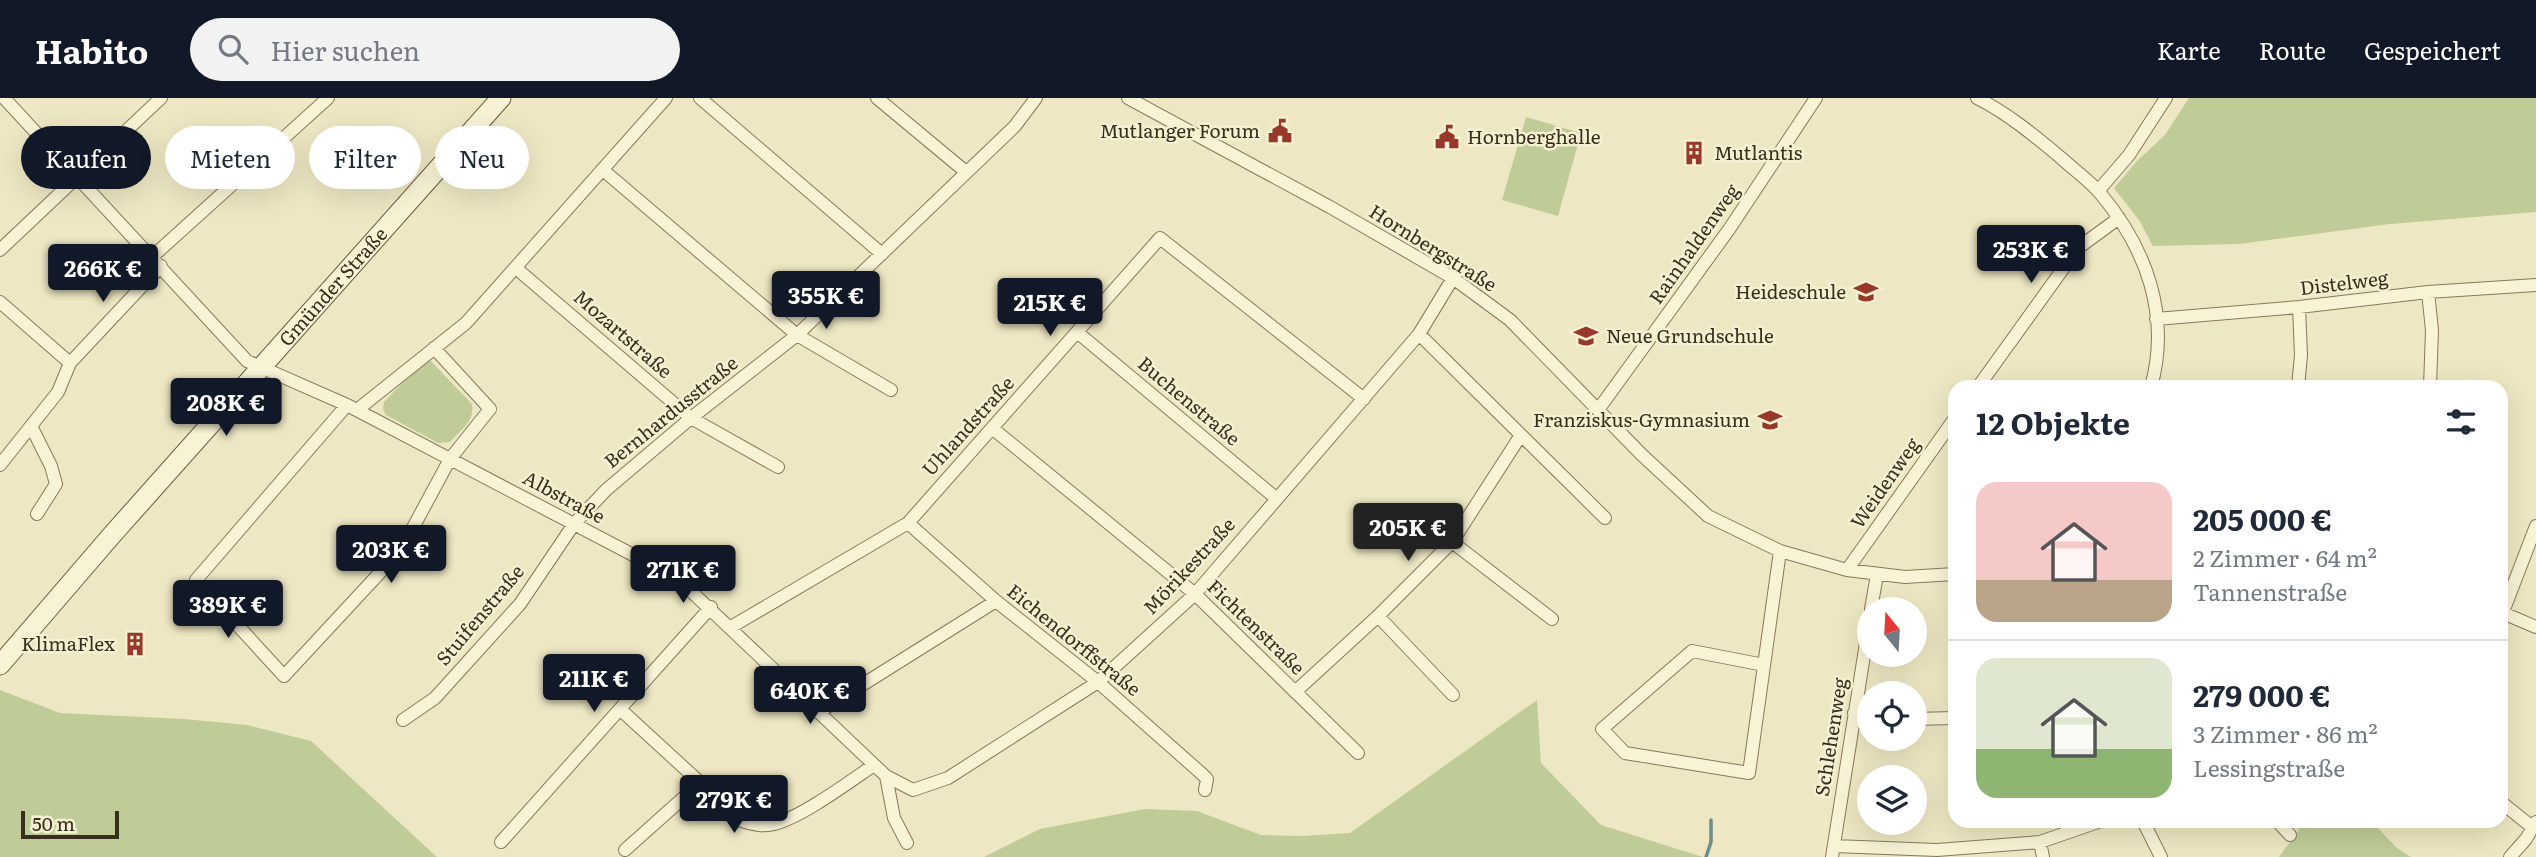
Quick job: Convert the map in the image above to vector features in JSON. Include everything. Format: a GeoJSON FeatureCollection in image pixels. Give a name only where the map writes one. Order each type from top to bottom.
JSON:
{"type":"FeatureCollection","features":[{"type":"Feature","properties":{"kind":"street"},"geometry":{"type":"LineString","coordinates":[[4,98],[30,126]]}},
{"type":"Feature","properties":{"kind":"street"},"geometry":{"type":"LineString","coordinates":[[132,126],[162,98]]}},
{"type":"Feature","properties":{"kind":"street"},"geometry":{"type":"LineString","coordinates":[[0,465],[58,392],[70,363],[157,262],[328,98]]}},
{"type":"Feature","properties":{"kind":"street","name":"Gmünder Straße"},"geometry":{"type":"LineString","coordinates":[[0,665],[254,364],[501,98]]}},
{"type":"Feature","properties":{"kind":"street"},"geometry":{"type":"LineString","coordinates":[[434,348],[490,409],[450,459],[401,550],[284,676],[196,580],[352,408],[466,323],[517,269],[666,98]]}},
{"type":"Feature","properties":{"kind":"street"},"geometry":{"type":"LineString","coordinates":[[700,98],[882,254]]}},
{"type":"Feature","properties":{"kind":"street"},"geometry":{"type":"LineString","coordinates":[[877,98],[966,172]]}},
{"type":"Feature","properties":{"kind":"street","name":"Bernhardusstraße"},"geometry":{"type":"LineString","coordinates":[[574,524],[606,490],[691,418],[797,335],[1015,126],[1036,98]]}},
{"type":"Feature","properties":{"kind":"street","name":"Hornbergstraße"},"geometry":{"type":"LineString","coordinates":[[1128,98],[1330,207],[1453,278],[1510,320],[1682,495],[1708,516],[1780,551],[1847,570],[1905,578],[1948,575]]}},
{"type":"Feature","properties":{"kind":"street","name":"Rainhaldenweg"},"geometry":{"type":"LineString","coordinates":[[1598,410],[1730,228],[1816,98]]}},
{"type":"Feature","properties":{"kind":"street"},"geometry":{"type":"LineString","coordinates":[[1977,98],[2043,142],[2098,191],[2119,218],[2145,262],[2156,318],[2152,380]]}},
{"type":"Feature","properties":{"kind":"street"},"geometry":{"type":"LineString","coordinates":[[2098,191],[2129,155],[2166,98]]}},
{"type":"Feature","properties":{"kind":"street"},"geometry":{"type":"LineString","coordinates":[[603,170],[797,335],[891,390]]}},
{"type":"Feature","properties":{"kind":"street"},"geometry":{"type":"LineString","coordinates":[[3,241],[63,189]]}},
{"type":"Feature","properties":{"kind":"street"},"geometry":{"type":"LineString","coordinates":[[88,189],[254,364]]}},
{"type":"Feature","properties":{"kind":"street"},"geometry":{"type":"LineString","coordinates":[[1983,380],[2078,248],[2119,218]]}},
{"type":"Feature","properties":{"kind":"street","name":"Uhlandstraße"},"geometry":{"type":"LineString","coordinates":[[731,627],[908,523],[1160,238],[1364,399]]}},
{"type":"Feature","properties":{"kind":"street","name":"Mozartstraße"},"geometry":{"type":"LineString","coordinates":[[517,269],[691,418],[778,467]]}},
{"type":"Feature","properties":{"kind":"street","name":"Mörikestraße"},"geometry":{"type":"LineString","coordinates":[[886,776],[913,790],[948,778],[1098,682],[1195,594],[1419,334],[1453,278]]}},
{"type":"Feature","properties":{"kind":"street","name":"Distelweg"},"geometry":{"type":"LineString","coordinates":[[2156,318],[2299,307],[2428,292],[2536,285]]}},
{"type":"Feature","properties":{"kind":"street"},"geometry":{"type":"LineString","coordinates":[[2428,292],[2432,330],[2430,380]]}},
{"type":"Feature","properties":{"kind":"street"},"geometry":{"type":"LineString","coordinates":[[0,302],[70,363]]}},
{"type":"Feature","properties":{"kind":"street"},"geometry":{"type":"LineString","coordinates":[[2299,307],[2301,355],[2299,380]]}},
{"type":"Feature","properties":{"kind":"street","name":"Buchenstraße"},"geometry":{"type":"LineString","coordinates":[[1077,332],[1277,499]]}},
{"type":"Feature","properties":{"kind":"street"},"geometry":{"type":"LineString","coordinates":[[1419,334],[1605,519]]}},
{"type":"Feature","properties":{"kind":"street","name":"Albstraße"},"geometry":{"type":"LineString","coordinates":[[254,364],[352,408],[677,578],[711,607],[886,776]]}},
{"type":"Feature","properties":{"kind":"street"},"geometry":{"type":"LineString","coordinates":[[31,426],[51,466],[56,484],[37,514]]}},
{"type":"Feature","properties":{"kind":"street","name":"Fichtenstraße"},"geometry":{"type":"LineString","coordinates":[[992,428],[1195,594],[1358,753]]}},
{"type":"Feature","properties":{"kind":"street","name":"Weidenweg"},"geometry":{"type":"LineString","coordinates":[[1847,570],[1948,428]]}},
{"type":"Feature","properties":{"kind":"street"},"geometry":{"type":"LineString","coordinates":[[1295,692],[1452,542],[1521,435]]}},
{"type":"Feature","properties":{"kind":"street","name":"Eichendorffstraße"},"geometry":{"type":"LineString","coordinates":[[908,523],[996,601],[1098,682],[1207,779],[1205,790]]}},
{"type":"Feature","properties":{"kind":"street","name":"Stuifenstraße"},"geometry":{"type":"LineString","coordinates":[[403,720],[435,698],[520,604],[574,524]]}},
{"type":"Feature","properties":{"kind":"street"},"geometry":{"type":"LineString","coordinates":[[2508,599],[2536,526]]}},
{"type":"Feature","properties":{"kind":"street"},"geometry":{"type":"LineString","coordinates":[[1452,542],[1552,619]]}},
{"type":"Feature","properties":{"kind":"street"},"geometry":{"type":"LineString","coordinates":[[1763,665],[1692,651],[1602,729],[1625,753],[1749,773],[1780,551]]}},
{"type":"Feature","properties":{"kind":"street"},"geometry":{"type":"LineString","coordinates":[[1873,597],[1877,576]]}},
{"type":"Feature","properties":{"kind":"street"},"geometry":{"type":"LineString","coordinates":[[819,712],[996,601]]}},
{"type":"Feature","properties":{"kind":"street"},"geometry":{"type":"LineString","coordinates":[[500,842],[711,607]]}},
{"type":"Feature","properties":{"kind":"street"},"geometry":{"type":"LineString","coordinates":[[1378,615],[1453,695]]}},
{"type":"Feature","properties":{"kind":"street"},"geometry":{"type":"LineString","coordinates":[[2508,617],[2536,627]]}},
{"type":"Feature","properties":{"kind":"street","name":"Schlehenweg"},"geometry":{"type":"LineString","coordinates":[[1833,851],[1862,667]]}},
{"type":"Feature","properties":{"kind":"street"},"geometry":{"type":"LineString","coordinates":[[621,710],[742,821],[757,825],[773,825],[792,817],[874,765]]}},
{"type":"Feature","properties":{"kind":"street"},"geometry":{"type":"LineString","coordinates":[[1927,719],[1948,718]]}},
{"type":"Feature","properties":{"kind":"street"},"geometry":{"type":"LineString","coordinates":[[886,776],[894,818],[907,843]]}},
{"type":"Feature","properties":{"kind":"street"},"geometry":{"type":"LineString","coordinates":[[625,850],[700,783]]}},
{"type":"Feature","properties":{"kind":"street"},"geometry":{"type":"LineString","coordinates":[[2508,807],[2534,824],[2526,839],[2510,857]]}},
{"type":"Feature","properties":{"kind":"street"},"geometry":{"type":"LineString","coordinates":[[1833,851],[1937,854],[2040,842],[2081,828]]}},
{"type":"Feature","properties":{"kind":"street"},"geometry":{"type":"LineString","coordinates":[[2146,828],[2161,857]]}},
{"type":"Feature","properties":{"kind":"street"},"geometry":{"type":"LineString","coordinates":[[2284,828],[2290,835]]}},
{"type":"Feature","properties":{"kind":"street"},"geometry":{"type":"LineString","coordinates":[[2040,842],[2043,857]]}},
{"type":"Feature","properties":{"kind":"green space"},"geometry":{"type":"Polygon","coordinates":[[[2189,98],[2536,98],[2536,212],[2390,224],[2239,244],[2153,246],[2139,220],[2114,188],[2137,161],[2165,135],[2189,98]]]}},
{"type":"Feature","properties":{"kind":"green space"},"geometry":{"type":"Polygon","coordinates":[[[1526,117],[1581,133],[1558,216],[1502,200],[1526,117]]]}},
{"type":"Feature","properties":{"kind":"green space"},"geometry":{"type":"Polygon","coordinates":[[[427,357],[472,404],[469,420],[450,442],[438,443],[386,415],[383,409],[384,402],[427,357]]]}},
{"type":"Feature","properties":{"kind":"green space"},"geometry":{"type":"Polygon","coordinates":[[[0,690],[60,713],[247,725],[311,741],[437,857],[0,857],[0,690]]]}},
{"type":"Feature","properties":{"kind":"green space"},"geometry":{"type":"Polygon","coordinates":[[[1537,700],[1541,763],[1601,825],[1703,857],[984,857],[1040,829],[1145,809],[1197,811],[1261,835],[1350,833],[1537,700]]]}},
{"type":"Feature","properties":{"kind":"green space"},"geometry":{"type":"Polygon","coordinates":[[[2300,828],[2378,828],[2397,848],[2411,857],[2279,857],[2300,828]]]}},
{"type":"Feature","properties":{"kind":"waterway"},"geometry":{"type":"LineString","coordinates":[[1706,857],[1711,842],[1711,820]]}},
{"type":"Feature","properties":{"kind":"place","name":"Mutlanger Forum"},"geometry":{"type":"Point","coordinates":[1280,131]}},
{"type":"Feature","properties":{"kind":"place","name":"Hornberghalle"},"geometry":{"type":"Point","coordinates":[1447,137]}},
{"type":"Feature","properties":{"kind":"place","name":"Mutlantis"},"geometry":{"type":"Point","coordinates":[1694,153]}},
{"type":"Feature","properties":{"kind":"place","name":"Heideschule"},"geometry":{"type":"Point","coordinates":[1866,292]}},
{"type":"Feature","properties":{"kind":"place","name":"Neue Grundschule"},"geometry":{"type":"Point","coordinates":[1586,336]}},
{"type":"Feature","properties":{"kind":"place","name":"Franziskus-Gymnasium"},"geometry":{"type":"Point","coordinates":[1770,420]}},
{"type":"Feature","properties":{"kind":"place","name":"KlimaFlex"},"geometry":{"type":"Point","coordinates":[135,644]}}]}
